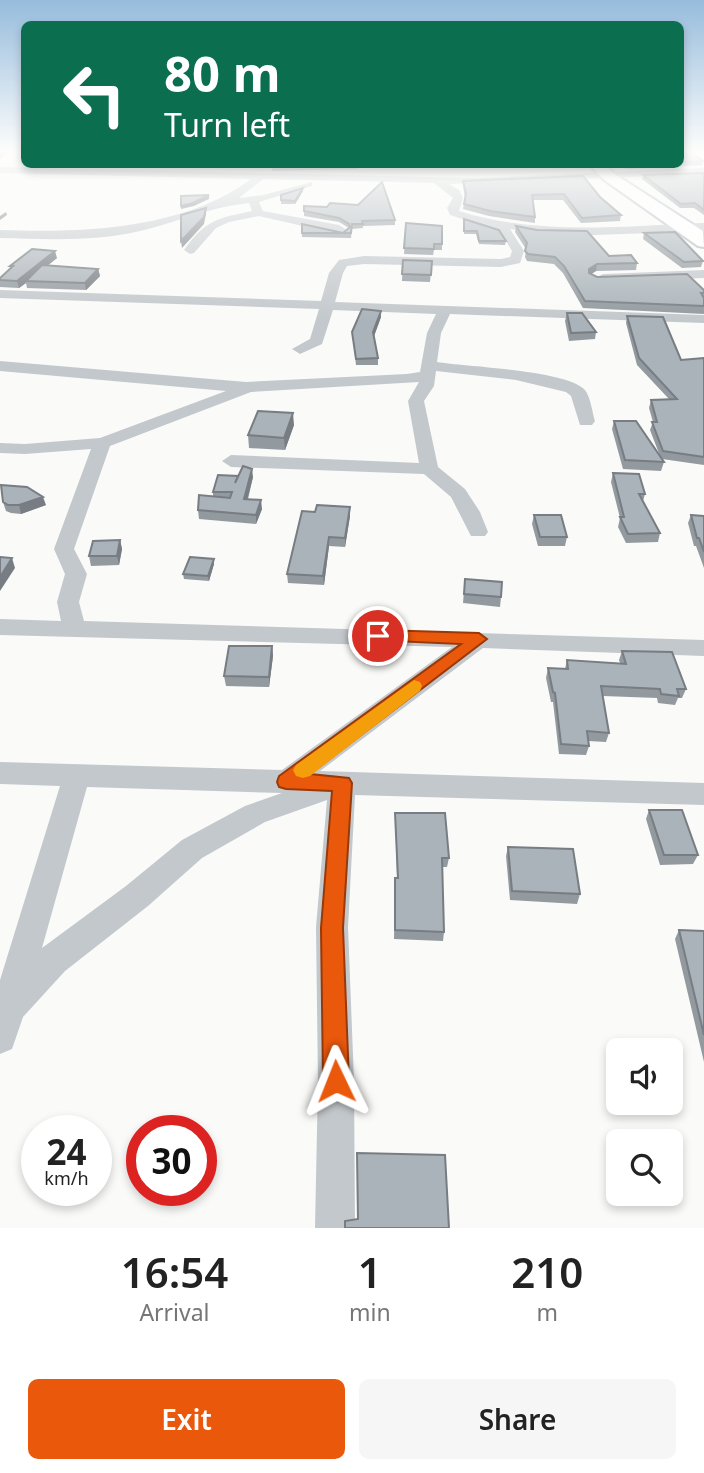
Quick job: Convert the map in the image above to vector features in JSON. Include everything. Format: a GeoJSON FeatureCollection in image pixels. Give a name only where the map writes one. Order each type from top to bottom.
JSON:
{"type":"FeatureCollection","features":[{"type":"Feature","properties":{"kind":"main road"},"geometry":{"type":"LineString","coordinates":[[656,207],[704,242]]}},
{"type":"Feature","properties":{"kind":"street"},"geometry":{"type":"LineString","coordinates":[[0,234],[69,236],[128,230],[209,207]]}},
{"type":"Feature","properties":{"kind":"street"},"geometry":{"type":"LineString","coordinates":[[257,207],[259,213]]}},
{"type":"Feature","properties":{"kind":"street"},"geometry":{"type":"LineString","coordinates":[[300,349],[317,341],[336,273],[343,263],[364,260],[513,262],[518,251],[504,229],[454,213],[453,207]]}},
{"type":"Feature","properties":{"kind":"street"},"geometry":{"type":"LineString","coordinates":[[190,250],[204,229],[214,223],[259,213],[293,222],[339,229],[342,232]]}},
{"type":"Feature","properties":{"kind":"street"},"geometry":{"type":"LineString","coordinates":[[490,224],[568,232],[704,227]]}},
{"type":"Feature","properties":{"kind":"street"},"geometry":{"type":"LineString","coordinates":[[596,278],[704,274]]}},
{"type":"Feature","properties":{"kind":"street"},"geometry":{"type":"LineString","coordinates":[[0,294],[704,319]]}},
{"type":"Feature","properties":{"kind":"street"},"geometry":{"type":"LineString","coordinates":[[429,469],[416,401],[426,386],[434,333],[445,309]]}},
{"type":"Feature","properties":{"kind":"street"},"geometry":{"type":"LineString","coordinates":[[0,366],[56,367],[175,382],[248,387],[392,382],[428,370],[516,375],[572,388],[579,394],[586,421]]}},
{"type":"Feature","properties":{"kind":"street"},"geometry":{"type":"LineString","coordinates":[[0,448],[24,449],[102,443],[248,387]]}},
{"type":"Feature","properties":{"kind":"street"},"geometry":{"type":"LineString","coordinates":[[75,629],[68,602],[76,574],[64,549],[102,443]]}},
{"type":"Feature","properties":{"kind":"street"},"geometry":{"type":"LineString","coordinates":[[232,461],[429,469],[458,493],[478,531]]}},
{"type":"Feature","properties":{"kind":"street"},"geometry":{"type":"LineString","coordinates":[[0,627],[479,639],[704,648]]}},
{"type":"Feature","properties":{"kind":"street"},"geometry":{"type":"LineString","coordinates":[[286,782],[479,639]]}},
{"type":"Feature","properties":{"kind":"street"},"geometry":{"type":"LineString","coordinates":[[0,774],[704,794]]}},
{"type":"Feature","properties":{"kind":"street"},"geometry":{"type":"LineString","coordinates":[[0,1037],[77,775]]}},
{"type":"Feature","properties":{"kind":"street"},"geometry":{"type":"LineString","coordinates":[[11,1005],[53,960],[192,849],[255,814],[342,783]]}},
{"type":"Feature","properties":{"kind":"street"},"geometry":{"type":"LineString","coordinates":[[335,1228],[336,1081],[332,928],[342,783]]}},
{"type":"Feature","properties":{"kind":"building"},"geometry":{"type":"Polygon","coordinates":[[[304,207],[391,207],[395,220],[362,221],[363,224],[352,224],[351,233],[343,233],[350,227],[339,218],[304,211],[304,207]]]}},
{"type":"Feature","properties":{"kind":"building"},"geometry":{"type":"Polygon","coordinates":[[[476,207],[534,207],[535,217],[476,207]]]}},
{"type":"Feature","properties":{"kind":"building"},"geometry":{"type":"Polygon","coordinates":[[[574,207],[612,207],[621,215],[582,218],[574,207]]]}},
{"type":"Feature","properties":{"kind":"building"},"geometry":{"type":"Polygon","coordinates":[[[206,208],[204,217],[181,241],[181,215],[206,208]]]}},
{"type":"Feature","properties":{"kind":"building"},"geometry":{"type":"Polygon","coordinates":[[[464,219],[499,230],[506,241],[479,241],[477,231],[464,231],[464,219]]]}},
{"type":"Feature","properties":{"kind":"building"},"geometry":{"type":"Polygon","coordinates":[[[406,223],[442,226],[442,244],[434,244],[434,249],[404,248],[406,223]]]}},
{"type":"Feature","properties":{"kind":"building"},"geometry":{"type":"Polygon","coordinates":[[[302,224],[343,233],[302,233],[302,224]]]}},
{"type":"Feature","properties":{"kind":"building"},"geometry":{"type":"Polygon","coordinates":[[[516,226],[537,230],[587,231],[609,256],[631,255],[637,263],[597,264],[589,269],[589,273],[597,277],[687,274],[704,290],[704,293],[701,293],[704,306],[585,301],[564,266],[555,257],[528,254],[525,251],[527,243],[516,226]]]}},
{"type":"Feature","properties":{"kind":"building"},"geometry":{"type":"Polygon","coordinates":[[[675,232],[703,261],[684,262],[644,233],[675,232]]]}},
{"type":"Feature","properties":{"kind":"building"},"geometry":{"type":"Polygon","coordinates":[[[32,249],[55,251],[17,281],[0,280],[13,266],[10,266],[32,249]]]}},
{"type":"Feature","properties":{"kind":"building"},"geometry":{"type":"Polygon","coordinates":[[[403,260],[432,261],[431,275],[402,274],[403,260]]]}},
{"type":"Feature","properties":{"kind":"building"},"geometry":{"type":"Polygon","coordinates":[[[42,265],[98,269],[85,283],[26,281],[42,265]]]}},
{"type":"Feature","properties":{"kind":"building"},"geometry":{"type":"Polygon","coordinates":[[[362,309],[381,311],[373,332],[378,358],[356,359],[352,332],[362,309]]]}},
{"type":"Feature","properties":{"kind":"building"},"geometry":{"type":"Polygon","coordinates":[[[567,313],[582,313],[596,332],[571,333],[567,313]]]}},
{"type":"Feature","properties":{"kind":"building"},"geometry":{"type":"Polygon","coordinates":[[[627,316],[663,317],[681,360],[704,358],[704,457],[663,451],[652,422],[657,422],[651,400],[677,399],[639,358],[627,316]]]}},
{"type":"Feature","properties":{"kind":"building"},"geometry":{"type":"Polygon","coordinates":[[[258,411],[293,413],[284,438],[248,435],[258,411]]]}},
{"type":"Feature","properties":{"kind":"building"},"geometry":{"type":"Polygon","coordinates":[[[614,421],[636,421],[664,462],[625,460],[614,421]]]}},
{"type":"Feature","properties":{"kind":"building"},"geometry":{"type":"Polygon","coordinates":[[[243,466],[252,469],[244,499],[261,500],[256,515],[198,510],[199,495],[230,498],[232,492],[213,492],[218,475],[238,476],[235,483],[243,466]]]}},
{"type":"Feature","properties":{"kind":"building"},"geometry":{"type":"Polygon","coordinates":[[[613,473],[639,474],[645,494],[639,494],[660,533],[628,534],[620,517],[624,517],[613,473]]]}},
{"type":"Feature","properties":{"kind":"building"},"geometry":{"type":"Polygon","coordinates":[[[1,485],[27,487],[43,497],[19,505],[8,505],[3,502],[1,485]]]}},
{"type":"Feature","properties":{"kind":"building"},"geometry":{"type":"Polygon","coordinates":[[[317,505],[350,507],[345,538],[329,537],[323,576],[287,574],[302,511],[315,512],[317,505]]]}},
{"type":"Feature","properties":{"kind":"building"},"geometry":{"type":"Polygon","coordinates":[[[534,515],[561,515],[567,537],[540,537],[534,515]]]}},
{"type":"Feature","properties":{"kind":"building"},"geometry":{"type":"Polygon","coordinates":[[[691,515],[704,516],[704,552],[697,538],[691,515]]]}},
{"type":"Feature","properties":{"kind":"building"},"geometry":{"type":"Polygon","coordinates":[[[120,540],[117,556],[89,556],[93,541],[120,540]]]}},
{"type":"Feature","properties":{"kind":"building"},"geometry":{"type":"Polygon","coordinates":[[[0,557],[12,558],[0,577],[0,557]]]}},
{"type":"Feature","properties":{"kind":"building"},"geometry":{"type":"Polygon","coordinates":[[[190,557],[214,559],[208,576],[183,574],[190,557]]]}},
{"type":"Feature","properties":{"kind":"building"},"geometry":{"type":"Polygon","coordinates":[[[465,579],[502,582],[501,597],[464,594],[465,579]]]}},
{"type":"Feature","properties":{"kind":"building"},"geometry":{"type":"Polygon","coordinates":[[[229,646],[272,646],[269,677],[224,676],[229,646]]]}},
{"type":"Feature","properties":{"kind":"building"},"geometry":{"type":"Polygon","coordinates":[[[622,651],[672,652],[686,689],[677,689],[679,696],[661,694],[660,689],[601,686],[609,733],[587,731],[589,746],[561,744],[555,693],[548,668],[568,669],[567,660],[626,664],[622,651]]]}},
{"type":"Feature","properties":{"kind":"building"},"geometry":{"type":"Polygon","coordinates":[[[649,810],[682,810],[698,855],[664,855],[649,810]]]}},
{"type":"Feature","properties":{"kind":"building"},"geometry":{"type":"Polygon","coordinates":[[[395,813],[445,813],[449,858],[442,858],[444,932],[395,930],[395,878],[398,878],[395,813]]]}},
{"type":"Feature","properties":{"kind":"building"},"geometry":{"type":"Polygon","coordinates":[[[508,847],[573,849],[580,894],[512,891],[508,847]]]}},
{"type":"Feature","properties":{"kind":"building"},"geometry":{"type":"Polygon","coordinates":[[[679,930],[704,931],[704,1035],[679,930]]]}},
{"type":"Feature","properties":{"kind":"building"},"geometry":{"type":"Polygon","coordinates":[[[357,1153],[445,1155],[449,1228],[345,1228],[345,1221],[358,1219],[357,1153]]]}},
{"type":"Feature","properties":{"kind":"slow traffic"},"geometry":{"type":"LineString","coordinates":[[303,770],[414,686]]}},
{"type":"Feature","properties":{"kind":"route"},"geometry":{"type":"LineString","coordinates":[[336,1081],[332,928],[342,783],[286,782],[479,639],[378,636]]}}]}
